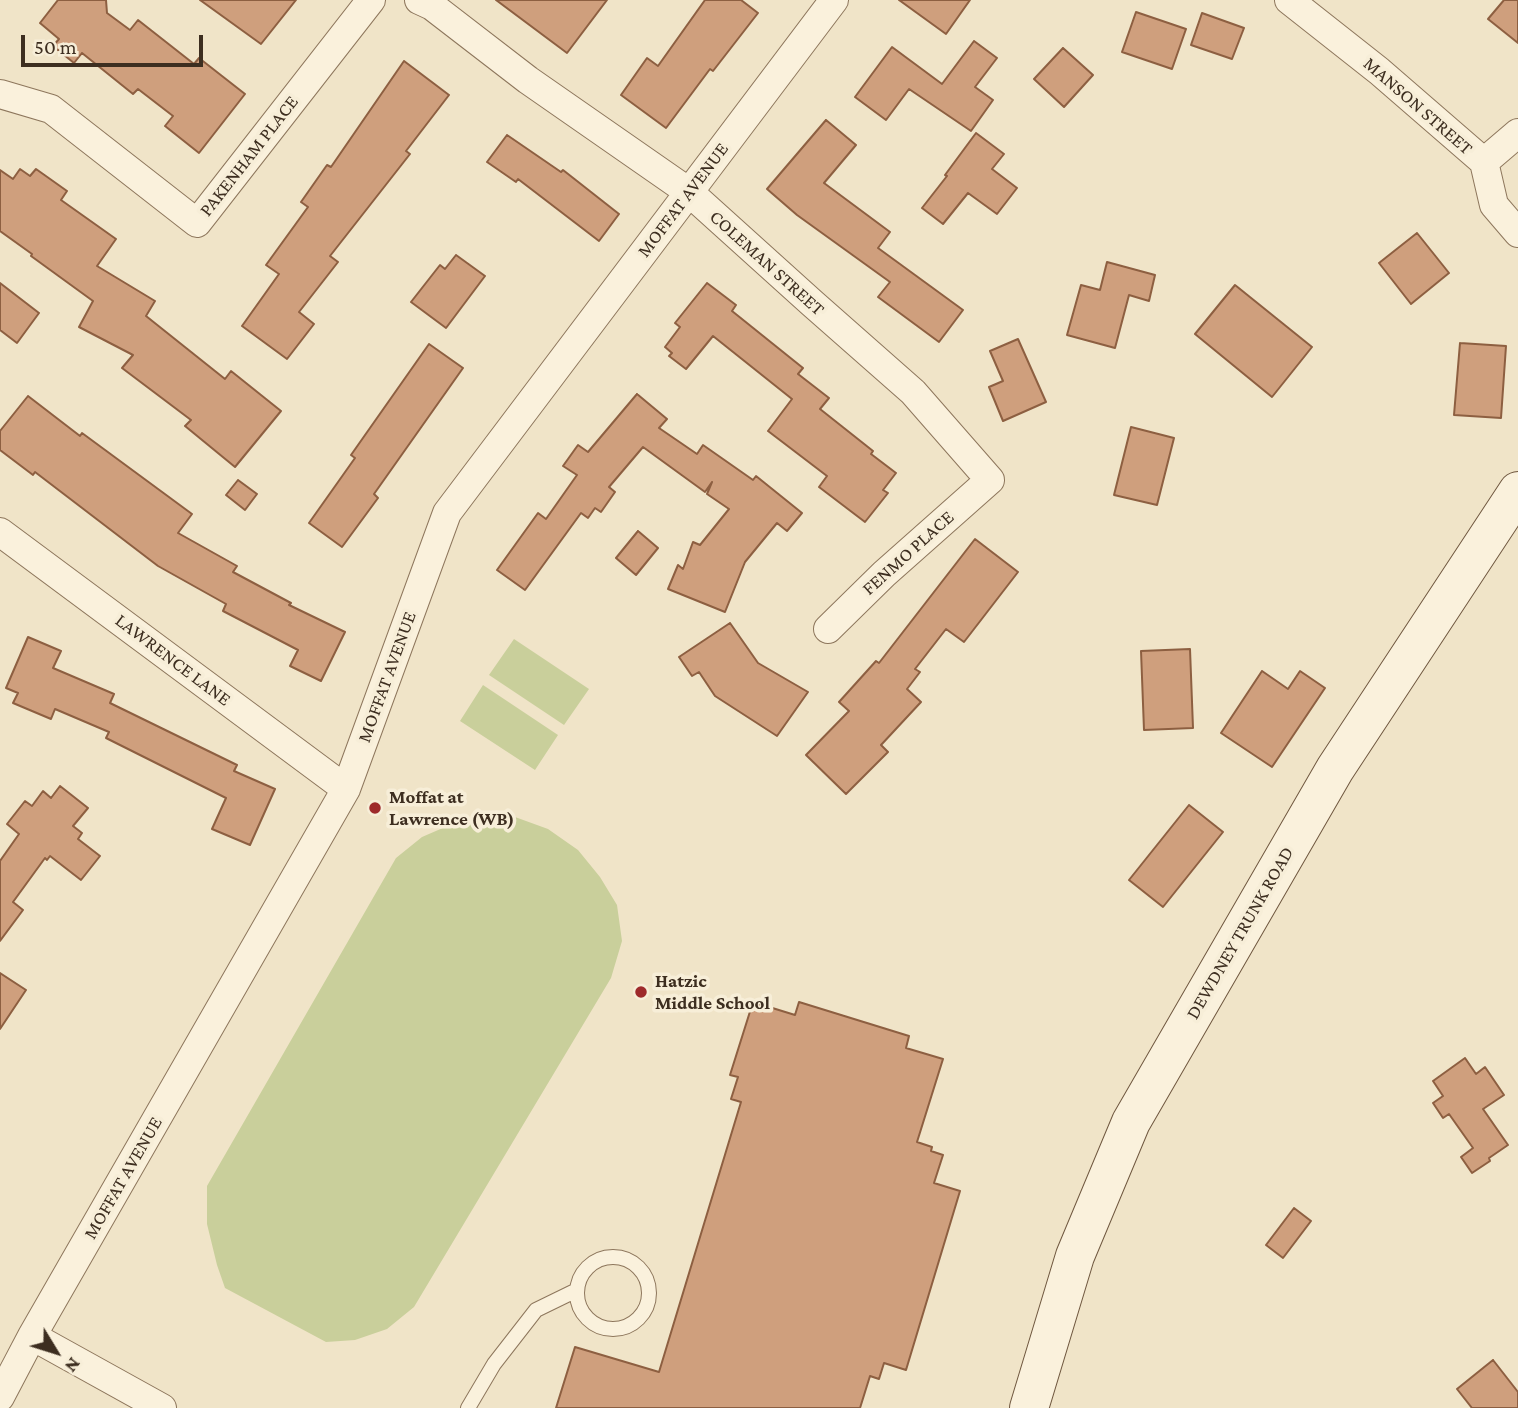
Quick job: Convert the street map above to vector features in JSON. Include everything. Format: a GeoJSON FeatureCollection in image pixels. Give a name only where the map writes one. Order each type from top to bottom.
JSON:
{"type":"FeatureCollection","features":[{"type":"Feature","properties":{"kind":"main road","name":"DEWDNEY TRUNK ROAD"},"geometry":{"type":"LineString","coordinates":[[1029,1408],[1075,1256],[1131,1122],[1335,769],[1518,491]]}},
{"type":"Feature","properties":{"kind":"street","name":"PAKENHAM PLACE"},"geometry":{"type":"LineString","coordinates":[[0,94],[51,109],[197,223],[371,0]]}},
{"type":"Feature","properties":{"kind":"street","name":"COLEMAN STREET"},"geometry":{"type":"LineString","coordinates":[[419,0],[432,6],[528,80],[689,192],[914,391],[990,480]]}},
{"type":"Feature","properties":{"kind":"street","name":"MOFFAT AVENUE"},"geometry":{"type":"LineString","coordinates":[[0,1396],[346,789],[447,513],[834,0]]}},
{"type":"Feature","properties":{"kind":"street","name":"MANSON STREET"},"geometry":{"type":"LineString","coordinates":[[1289,0],[1379,71],[1484,162],[1494,205],[1518,233]]}},
{"type":"Feature","properties":{"kind":"street"},"geometry":{"type":"LineString","coordinates":[[1484,162],[1518,133]]}},
{"type":"Feature","properties":{"kind":"street","name":"FENMO PLACE"},"geometry":{"type":"LineString","coordinates":[[828,629],[884,574],[990,480]]}},
{"type":"Feature","properties":{"kind":"street","name":"LAWRENCE LANE"},"geometry":{"type":"LineString","coordinates":[[0,532],[346,789]]}},
{"type":"Feature","properties":{"kind":"street"},"geometry":{"type":"LineString","coordinates":[[32,1336],[162,1408]]}},
{"type":"Feature","properties":{"kind":"lane"},"geometry":{"type":"LineString","coordinates":[[468,1408],[494,1364],[536,1310],[577,1290],[580,1278],[596,1261],[620,1258],[631,1262],[646,1280],[649,1292],[647,1303],[634,1322],[624,1328],[612,1329],[600,1327],[590,1321],[582,1312],[577,1290]]}},
{"type":"Feature","properties":{"kind":"green space"},"geometry":{"type":"Polygon","coordinates":[[[514,639],[589,689],[564,725],[489,675],[514,639]]]}},
{"type":"Feature","properties":{"kind":"green space"},"geometry":{"type":"Polygon","coordinates":[[[483,685],[558,735],[535,770],[460,721],[483,685]]]}},
{"type":"Feature","properties":{"kind":"green space"},"geometry":{"type":"Polygon","coordinates":[[[480,816],[515,817],[548,829],[578,850],[600,877],[617,905],[622,941],[611,978],[414,1307],[387,1329],[355,1340],[326,1342],[225,1288],[207,1224],[207,1186],[396,858],[422,837],[480,816]]]}},
{"type":"Feature","properties":{"kind":"building"},"geometry":{"type":"Polygon","coordinates":[[[58,0],[106,0],[107,13],[130,30],[138,20],[194,64],[199,58],[245,94],[199,153],[165,126],[173,116],[138,89],[133,94],[82,53],[74,63],[53,46],[59,39],[40,23],[58,0]]]}},
{"type":"Feature","properties":{"kind":"building"},"geometry":{"type":"Polygon","coordinates":[[[200,0],[296,0],[261,44],[200,0]]]}},
{"type":"Feature","properties":{"kind":"building"},"geometry":{"type":"Polygon","coordinates":[[[496,0],[607,0],[567,53],[496,0]]]}},
{"type":"Feature","properties":{"kind":"building"},"geometry":{"type":"Polygon","coordinates":[[[705,0],[741,0],[758,13],[713,71],[710,69],[666,128],[621,95],[647,58],[658,66],[705,0]]]}},
{"type":"Feature","properties":{"kind":"building"},"geometry":{"type":"Polygon","coordinates":[[[899,0],[970,0],[946,34],[899,0]]]}},
{"type":"Feature","properties":{"kind":"building"},"geometry":{"type":"Polygon","coordinates":[[[1504,0],[1518,0],[1518,43],[1488,19],[1504,0]]]}},
{"type":"Feature","properties":{"kind":"building"},"geometry":{"type":"Polygon","coordinates":[[[1136,12],[1186,29],[1172,69],[1122,52],[1136,12]]]}},
{"type":"Feature","properties":{"kind":"building"},"geometry":{"type":"Polygon","coordinates":[[[1202,13],[1244,28],[1232,59],[1191,45],[1202,13]]]}},
{"type":"Feature","properties":{"kind":"building"},"geometry":{"type":"Polygon","coordinates":[[[974,41],[997,58],[975,87],[993,100],[971,131],[909,89],[886,120],[855,97],[892,47],[942,84],[974,41]]]}},
{"type":"Feature","properties":{"kind":"building"},"geometry":{"type":"Polygon","coordinates":[[[1063,48],[1093,75],[1064,107],[1034,79],[1063,48]]]}},
{"type":"Feature","properties":{"kind":"building"},"geometry":{"type":"Polygon","coordinates":[[[404,61],[449,95],[406,151],[410,154],[330,256],[338,262],[299,312],[314,324],[287,359],[242,326],[279,274],[266,265],[308,207],[301,202],[327,165],[331,167],[404,61]]]}},
{"type":"Feature","properties":{"kind":"building"},"geometry":{"type":"Polygon","coordinates":[[[826,120],[856,145],[824,183],[890,232],[878,248],[963,310],[939,342],[878,297],[890,282],[797,215],[767,189],[826,120]]]}},
{"type":"Feature","properties":{"kind":"building"},"geometry":{"type":"Polygon","coordinates":[[[976,133],[1004,154],[992,169],[1017,188],[997,214],[968,193],[943,224],[922,208],[976,133]]]}},
{"type":"Feature","properties":{"kind":"building"},"geometry":{"type":"Polygon","coordinates":[[[507,135],[561,172],[563,170],[619,214],[599,241],[518,179],[516,182],[487,162],[507,135]]]}},
{"type":"Feature","properties":{"kind":"building"},"geometry":{"type":"Polygon","coordinates":[[[20,169],[30,176],[36,169],[67,191],[61,200],[116,239],[97,266],[155,301],[146,316],[225,379],[231,371],[281,411],[235,467],[185,426],[191,420],[122,368],[133,355],[79,327],[93,301],[0,231],[0,170],[13,179],[20,169]]]}},
{"type":"Feature","properties":{"kind":"building"},"geometry":{"type":"Polygon","coordinates":[[[1417,233],[1449,273],[1411,304],[1379,263],[1417,233]]]}},
{"type":"Feature","properties":{"kind":"building"},"geometry":{"type":"Polygon","coordinates":[[[456,255],[485,276],[446,328],[411,302],[440,265],[445,269],[456,255]]]}},
{"type":"Feature","properties":{"kind":"building"},"geometry":{"type":"Polygon","coordinates":[[[1107,262],[1155,275],[1149,301],[1129,295],[1115,348],[1067,335],[1081,285],[1100,290],[1107,262]]]}},
{"type":"Feature","properties":{"kind":"building"},"geometry":{"type":"Polygon","coordinates":[[[0,283],[39,313],[17,343],[0,330],[0,283]]]}},
{"type":"Feature","properties":{"kind":"building"},"geometry":{"type":"Polygon","coordinates":[[[707,283],[736,305],[732,311],[803,368],[798,374],[829,398],[820,409],[896,473],[883,490],[888,493],[865,522],[819,487],[827,476],[768,431],[792,399],[713,336],[686,369],[669,356],[672,353],[665,347],[680,327],[675,323],[707,283]]]}},
{"type":"Feature","properties":{"kind":"building"},"geometry":{"type":"Polygon","coordinates":[[[1235,285],[1312,347],[1272,397],[1195,334],[1235,285]]]}},
{"type":"Feature","properties":{"kind":"building"},"geometry":{"type":"Polygon","coordinates":[[[1018,339],[1046,402],[1003,421],[989,387],[1003,381],[990,351],[1018,339]]]}},
{"type":"Feature","properties":{"kind":"building"},"geometry":{"type":"Polygon","coordinates":[[[1460,343],[1506,346],[1501,418],[1454,415],[1460,343]]]}},
{"type":"Feature","properties":{"kind":"building"},"geometry":{"type":"Polygon","coordinates":[[[429,344],[463,368],[374,494],[378,498],[342,547],[309,523],[355,458],[351,455],[429,344]]]}},
{"type":"Feature","properties":{"kind":"building"},"geometry":{"type":"Polygon","coordinates":[[[637,394],[667,419],[659,428],[697,454],[703,445],[753,480],[756,476],[802,513],[787,531],[777,523],[745,562],[725,612],[668,589],[678,565],[683,569],[693,542],[700,545],[729,509],[707,494],[712,482],[705,492],[643,447],[609,487],[615,492],[601,512],[595,508],[588,518],[581,513],[525,590],[497,570],[538,513],[546,519],[577,475],[563,466],[578,445],[588,452],[637,394]]]}},
{"type":"Feature","properties":{"kind":"building"},"geometry":{"type":"Polygon","coordinates":[[[28,396],[192,514],[178,533],[237,566],[233,572],[291,603],[289,605],[345,632],[321,681],[290,666],[298,650],[223,611],[226,604],[158,566],[35,472],[33,475],[0,450],[0,431],[28,396]]]}},
{"type":"Feature","properties":{"kind":"building"},"geometry":{"type":"Polygon","coordinates":[[[1131,427],[1174,438],[1157,505],[1114,495],[1131,427]]]}},
{"type":"Feature","properties":{"kind":"building"},"geometry":{"type":"Polygon","coordinates":[[[238,480],[257,494],[245,510],[226,495],[238,480]]]}},
{"type":"Feature","properties":{"kind":"building"},"geometry":{"type":"Polygon","coordinates":[[[638,531],[658,548],[636,575],[616,558],[638,531]]]}},
{"type":"Feature","properties":{"kind":"building"},"geometry":{"type":"Polygon","coordinates":[[[975,539],[1018,572],[964,642],[946,629],[915,669],[920,672],[907,689],[921,702],[881,745],[888,752],[846,794],[806,755],[849,711],[839,702],[876,661],[879,663],[975,539]]]}},
{"type":"Feature","properties":{"kind":"building"},"geometry":{"type":"Polygon","coordinates":[[[730,623],[758,663],[808,692],[777,736],[715,696],[699,672],[692,676],[679,657],[730,623]]]}},
{"type":"Feature","properties":{"kind":"building"},"geometry":{"type":"Polygon","coordinates":[[[28,637],[61,651],[53,668],[114,694],[110,703],[237,765],[234,771],[275,789],[250,845],[212,829],[226,798],[106,738],[109,732],[55,709],[51,719],[13,703],[18,693],[6,688],[28,637]]]}},
{"type":"Feature","properties":{"kind":"building"},"geometry":{"type":"Polygon","coordinates":[[[1190,649],[1193,728],[1144,730],[1141,651],[1190,649]]]}},
{"type":"Feature","properties":{"kind":"building"},"geometry":{"type":"Polygon","coordinates":[[[1262,671],[1288,689],[1300,671],[1325,688],[1272,767],[1221,733],[1262,671]]]}},
{"type":"Feature","properties":{"kind":"building"},"geometry":{"type":"Polygon","coordinates":[[[60,786],[88,808],[73,826],[82,833],[78,839],[100,856],[81,880],[50,856],[47,860],[45,858],[13,902],[23,910],[0,941],[0,861],[19,834],[7,824],[25,801],[32,806],[43,791],[51,798],[60,786]]]}},
{"type":"Feature","properties":{"kind":"building"},"geometry":{"type":"Polygon","coordinates":[[[1189,805],[1223,832],[1163,907],[1129,880],[1189,805]]]}},
{"type":"Feature","properties":{"kind":"building"},"geometry":{"type":"Polygon","coordinates":[[[0,973],[26,990],[0,1029],[0,973]]]}},
{"type":"Feature","properties":{"kind":"building"},"geometry":{"type":"Polygon","coordinates":[[[753,1002],[795,1015],[799,1002],[909,1036],[906,1048],[943,1059],[917,1142],[932,1147],[931,1151],[943,1155],[934,1183],[960,1191],[906,1370],[884,1363],[879,1379],[870,1376],[860,1408],[556,1408],[575,1347],[659,1372],[741,1102],[731,1099],[738,1077],[730,1075],[753,1002]]]}},
{"type":"Feature","properties":{"kind":"building"},"geometry":{"type":"Polygon","coordinates":[[[1465,1058],[1476,1074],[1485,1067],[1504,1095],[1483,1109],[1508,1145],[1472,1173],[1461,1157],[1473,1148],[1449,1114],[1443,1118],[1433,1103],[1443,1096],[1433,1081],[1465,1058]]]}},
{"type":"Feature","properties":{"kind":"building"},"geometry":{"type":"Polygon","coordinates":[[[1294,1208],[1311,1221],[1283,1258],[1266,1245],[1294,1208]]]}},
{"type":"Feature","properties":{"kind":"building"},"geometry":{"type":"Polygon","coordinates":[[[1493,1360],[1518,1392],[1518,1408],[1472,1408],[1457,1389],[1493,1360]]]}},
{"type":"Feature","properties":{"kind":"place","name":"Moffat at Lawrence (WB)"},"geometry":{"type":"Point","coordinates":[375,808]}},
{"type":"Feature","properties":{"kind":"place","name":"Hatzic Middle School"},"geometry":{"type":"Point","coordinates":[641,992]}}]}
